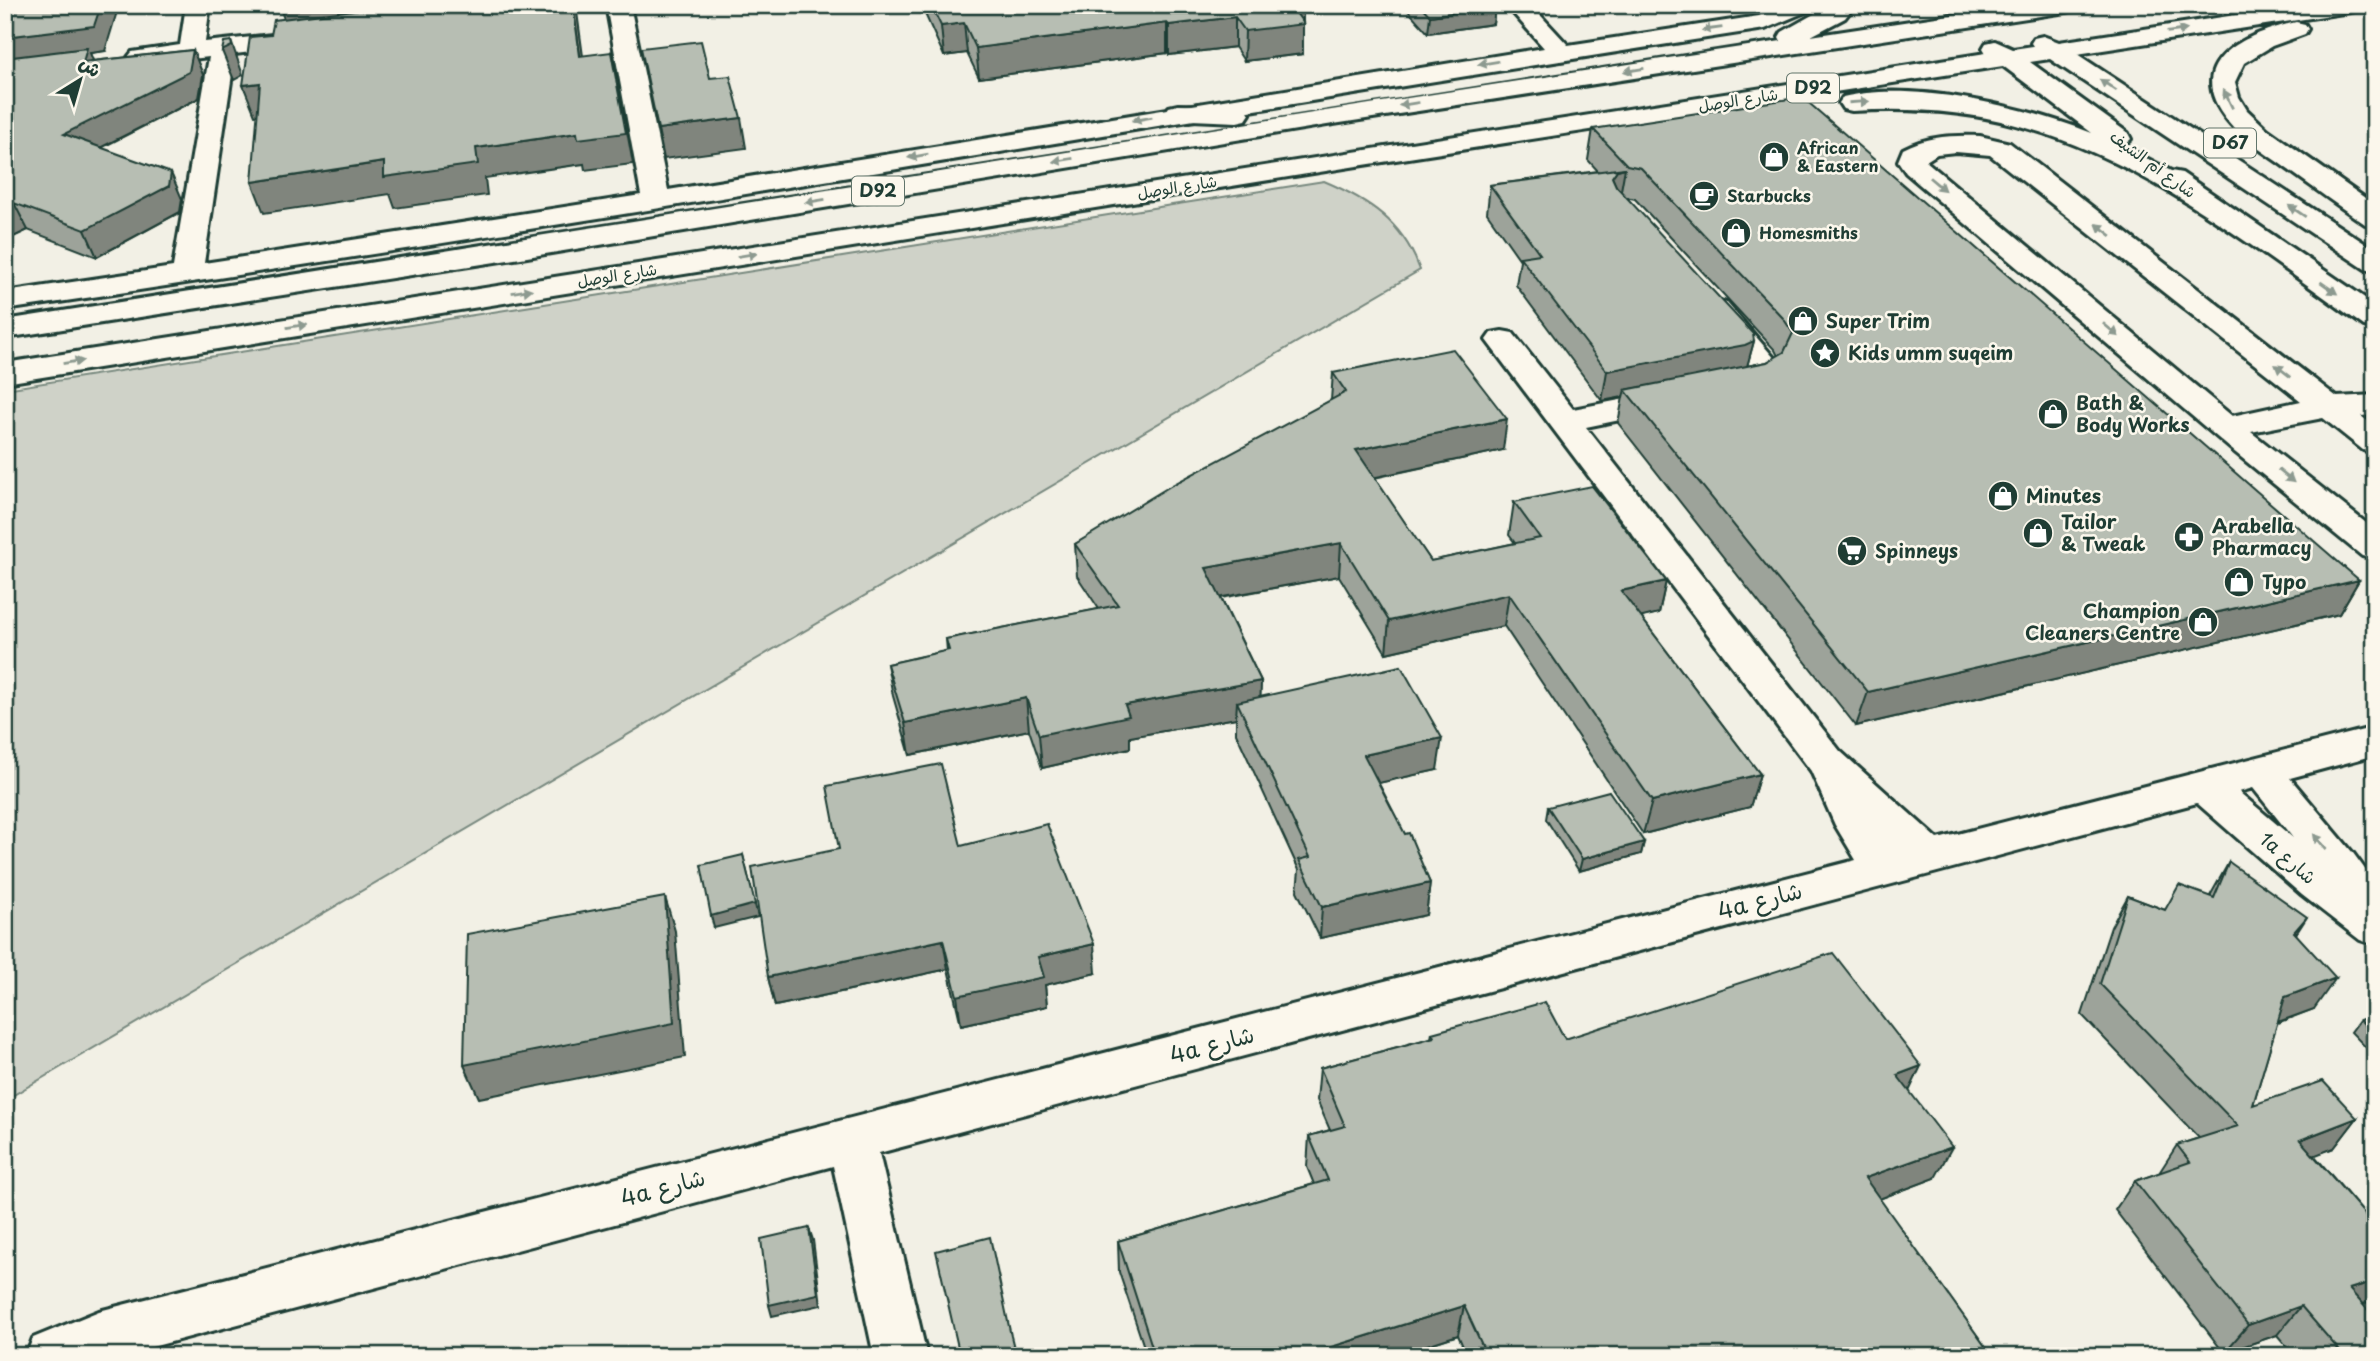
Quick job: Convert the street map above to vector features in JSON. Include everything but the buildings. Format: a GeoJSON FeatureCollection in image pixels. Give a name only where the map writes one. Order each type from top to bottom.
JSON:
{"type":"FeatureCollection","features":[{"type":"Feature","properties":{"kind":"main road"},"geometry":{"type":"LineString","coordinates":[[192,50],[198,5]]}},
{"type":"Feature","properties":{"kind":"main road"},"geometry":{"type":"LineString","coordinates":[[618,5],[656,200]]}},
{"type":"Feature","properties":{"kind":"main road"},"geometry":{"type":"LineString","coordinates":[[1518,5],[1561,52]]}},
{"type":"Feature","properties":{"kind":"main road"},"geometry":{"type":"LineString","coordinates":[[5,301],[187,275],[1178,113],[1765,22],[1801,5]]}},
{"type":"Feature","properties":{"kind":"main road"},"geometry":{"type":"LineString","coordinates":[[1750,52],[1815,26],[1836,13],[1843,5]]}},
{"type":"Feature","properties":{"kind":"main road","name":"شارع أم الشيف"},"geometry":{"type":"LineString","coordinates":[[1934,5],[2192,193],[2375,319]]}},
{"type":"Feature","properties":{"kind":"main road","name":"شارع الوصل"},"geometry":{"type":"LineString","coordinates":[[5,373],[1620,118],[1997,50],[2045,22],[2086,45],[2350,5]]}},
{"type":"Feature","properties":{"kind":"main road"},"geometry":{"type":"LineString","coordinates":[[2345,6],[2320,21],[2245,49],[2223,71],[2222,84],[2227,100],[2238,116],[2258,135],[2375,218]]}},
{"type":"Feature","properties":{"kind":"main road"},"geometry":{"type":"LineString","coordinates":[[1993,10],[2045,22],[2182,7]]}},
{"type":"Feature","properties":{"kind":"main road","name":"D92"},"geometry":{"type":"LineString","coordinates":[[5,328],[521,249],[1327,117],[1955,22],[1993,10]]}},
{"type":"Feature","properties":{"kind":"main road"},"geometry":{"type":"LineString","coordinates":[[2045,22],[2375,263]]}},
{"type":"Feature","properties":{"kind":"main road"},"geometry":{"type":"LineString","coordinates":[[112,61],[319,36]]}},
{"type":"Feature","properties":{"kind":"main road","name":"D67"},"geometry":{"type":"LineString","coordinates":[[2086,45],[2375,240]]}},
{"type":"Feature","properties":{"kind":"main road"},"geometry":{"type":"LineString","coordinates":[[187,275],[223,48]]}},
{"type":"Feature","properties":{"kind":"main road"},"geometry":{"type":"LineString","coordinates":[[1543,131],[1587,113],[1626,103],[1997,50]]}},
{"type":"Feature","properties":{"kind":"main road"},"geometry":{"type":"LineString","coordinates":[[1620,118],[1733,117],[1885,100],[1957,105],[2036,122],[2077,136],[2115,152],[2192,193]]}},
{"type":"Feature","properties":{"kind":"main road"},"geometry":{"type":"LineString","coordinates":[[1178,113],[1327,117]]}},
{"type":"Feature","properties":{"kind":"main road"},"geometry":{"type":"LineString","coordinates":[[2375,443],[2000,149],[1977,143],[1928,149],[1913,155],[1916,167],[2375,548]]}},
{"type":"Feature","properties":{"kind":"main road"},"geometry":{"type":"LineString","coordinates":[[1564,421],[1746,385],[1765,375],[1766,367],[1762,359],[1697,288]]}},
{"type":"Feature","properties":{"kind":"main road"},"geometry":{"type":"LineString","coordinates":[[1502,340],[1826,761],[1931,857]]}},
{"type":"Feature","properties":{"kind":"main road"},"geometry":{"type":"LineString","coordinates":[[2228,427],[2328,406],[2375,405]]}},
{"type":"Feature","properties":{"kind":"main road","name":"4a شارع"},"geometry":{"type":"LineString","coordinates":[[52,1356],[112,1332],[2375,741]]}},
{"type":"Feature","properties":{"kind":"main road"},"geometry":{"type":"LineString","coordinates":[[1826,761],[1856,825],[1884,869]]}},
{"type":"Feature","properties":{"kind":"main road","name":"1a شارع"},"geometry":{"type":"LineString","coordinates":[[2261,770],[2338,864],[2375,917]]}},
{"type":"Feature","properties":{"kind":"main road","name":"1a شارع"},"geometry":{"type":"LineString","coordinates":[[2204,785],[2317,883],[2375,928]]}},
{"type":"Feature","properties":{"kind":"main road"},"geometry":{"type":"LineString","coordinates":[[851,1139],[901,1356]]}},
{"type":"Feature","properties":{"kind":"shaded area"},"geometry":{"type":"Polygon","coordinates":[[[1324,181],[1370,205],[1394,226],[1413,253],[1420,270],[5,1100],[5,389],[1324,181]]]}},
{"type":"Feature","properties":{"kind":"place","name":"African & Eastern"},"geometry":{"type":"Point","coordinates":[1774,157]}},
{"type":"Feature","properties":{"kind":"place","name":"Starbucks"},"geometry":{"type":"Point","coordinates":[1704,196]}},
{"type":"Feature","properties":{"kind":"place","name":"Homesmiths"},"geometry":{"type":"Point","coordinates":[1736,233]}},
{"type":"Feature","properties":{"kind":"place","name":"Super Trim"},"geometry":{"type":"Point","coordinates":[1803,321]}},
{"type":"Feature","properties":{"kind":"place","name":"Kids umm suqeim"},"geometry":{"type":"Point","coordinates":[1825,353]}},
{"type":"Feature","properties":{"kind":"place","name":"Bath & Body Works"},"geometry":{"type":"Point","coordinates":[2053,414]}},
{"type":"Feature","properties":{"kind":"place","name":"Minutes"},"geometry":{"type":"Point","coordinates":[2003,496]}},
{"type":"Feature","properties":{"kind":"place","name":"Tailor & Tweak"},"geometry":{"type":"Point","coordinates":[2038,533]}},
{"type":"Feature","properties":{"kind":"place","name":"Arabella Pharmacy"},"geometry":{"type":"Point","coordinates":[2189,537]}},
{"type":"Feature","properties":{"kind":"place","name":"Spinneys"},"geometry":{"type":"Point","coordinates":[1852,551]}},
{"type":"Feature","properties":{"kind":"place","name":"Typo"},"geometry":{"type":"Point","coordinates":[2239,582]}},
{"type":"Feature","properties":{"kind":"place","name":"Champion Cleaners Centre"},"geometry":{"type":"Point","coordinates":[2203,622]}}]}
